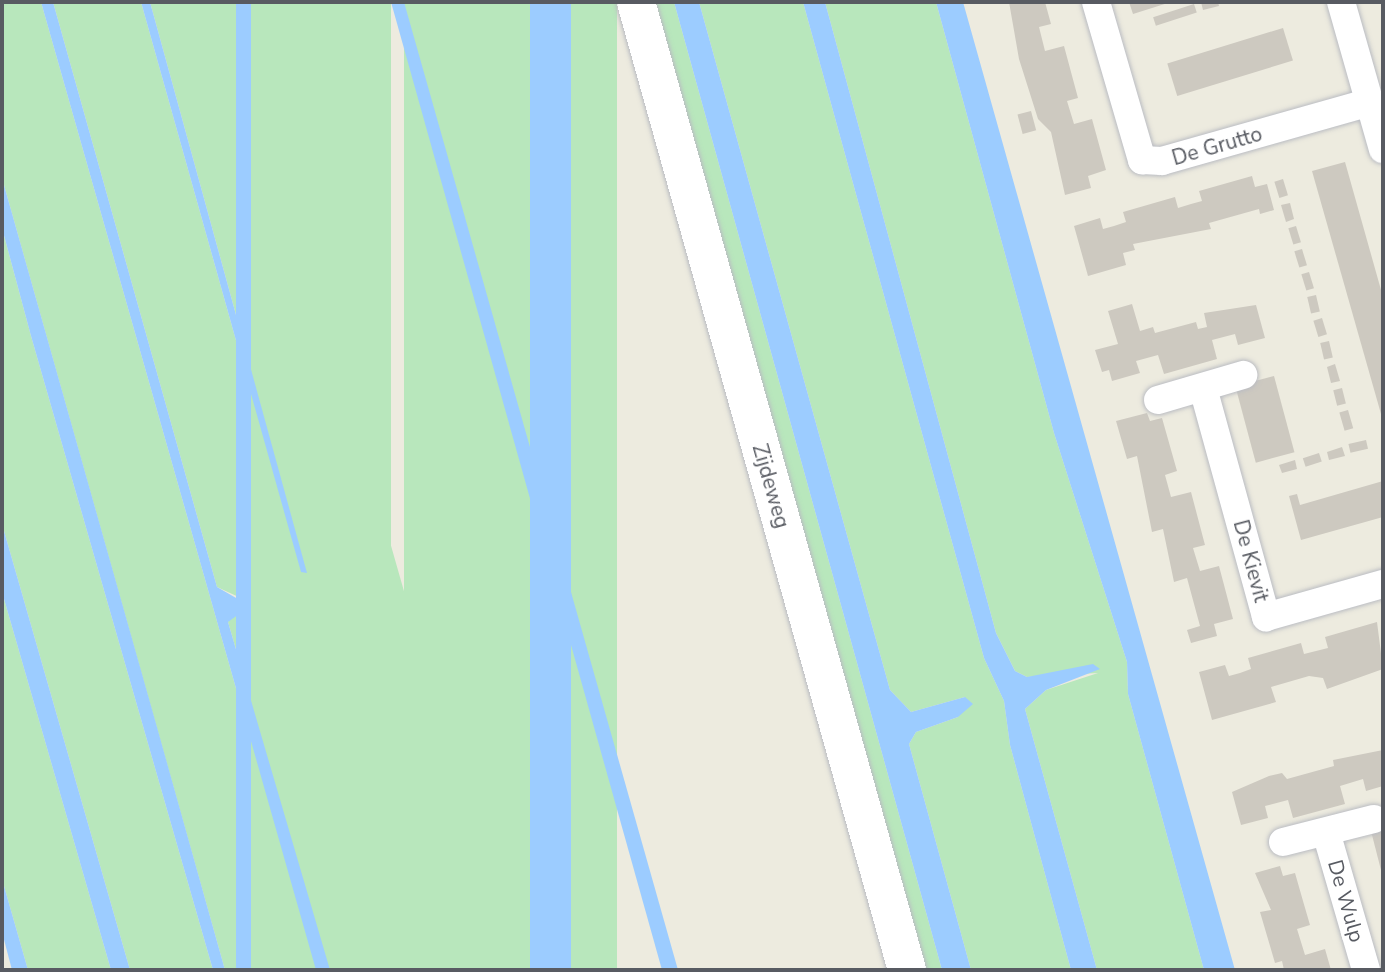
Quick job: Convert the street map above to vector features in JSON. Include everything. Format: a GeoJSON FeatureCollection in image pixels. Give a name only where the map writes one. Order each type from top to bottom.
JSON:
{"type":"FeatureCollection","features":[{"type":"Feature","properties":{"kind":"main road","name":"Zijdeweg"},"geometry":{"type":"LineString","coordinates":[[636,2],[907,970]]}},
{"type":"Feature","properties":{"kind":"street","name":"De Grutto"},"geometry":{"type":"LineString","coordinates":[[1096,2],[1142,160],[1161,161],[1370,102]]}},
{"type":"Feature","properties":{"kind":"street"},"geometry":{"type":"LineString","coordinates":[[1341,2],[1383,149]]}},
{"type":"Feature","properties":{"kind":"street"},"geometry":{"type":"LineString","coordinates":[[1158,400],[1242,375]]}},
{"type":"Feature","properties":{"kind":"street","name":"De Kievit"},"geometry":{"type":"LineString","coordinates":[[1203,388],[1266,617],[1383,584]]}},
{"type":"Feature","properties":{"kind":"street","name":"De Wulp"},"geometry":{"type":"LineString","coordinates":[[1283,842],[1374,819]]}},
{"type":"Feature","properties":{"kind":"street","name":"De Wulp"},"geometry":{"type":"LineString","coordinates":[[1326,832],[1366,970]]}},
{"type":"Feature","properties":{"kind":"green space"},"geometry":{"type":"Polygon","coordinates":[[[2,2],[41,2],[316,970],[225,970],[2,178],[2,2]]]}},
{"type":"Feature","properties":{"kind":"green space"},"geometry":{"type":"Polygon","coordinates":[[[53,2],[141,2],[301,572],[307,573],[150,2],[236,2],[512,970],[330,970],[228,622],[232,614],[246,611],[243,599],[217,587],[53,2]]]}},
{"type":"Feature","properties":{"kind":"green space"},"geometry":{"type":"Polygon","coordinates":[[[251,2],[391,2],[391,970],[251,970],[251,2]]]}},
{"type":"Feature","properties":{"kind":"green space"},"geometry":{"type":"Polygon","coordinates":[[[404,2],[530,2],[530,970],[404,970],[404,2]]]}},
{"type":"Feature","properties":{"kind":"green space"},"geometry":{"type":"Polygon","coordinates":[[[571,2],[617,2],[617,970],[571,970],[571,2]]]}},
{"type":"Feature","properties":{"kind":"green space"},"geometry":{"type":"Polygon","coordinates":[[[651,2],[674,2],[942,970],[923,970],[651,2]]]}},
{"type":"Feature","properties":{"kind":"green space"},"geometry":{"type":"Polygon","coordinates":[[[699,2],[803,2],[984,658],[1004,701],[1010,745],[1071,970],[971,970],[909,744],[916,732],[958,717],[965,697],[911,712],[890,690],[699,2]]]}},
{"type":"Feature","properties":{"kind":"green space"},"geometry":{"type":"Polygon","coordinates":[[[825,2],[936,2],[1054,433],[1127,662],[1128,694],[1204,970],[1097,970],[1025,709],[1046,690],[1098,673],[1027,677],[1015,671],[996,633],[825,2]]]}},
{"type":"Feature","properties":{"kind":"green space"},"geometry":{"type":"Polygon","coordinates":[[[2,228],[213,970],[130,970],[2,524],[2,228]]]}},
{"type":"Feature","properties":{"kind":"green space"},"geometry":{"type":"Polygon","coordinates":[[[2,592],[111,970],[28,970],[2,879],[2,592]]]}},
{"type":"Feature","properties":{"kind":"water"},"geometry":{"type":"Polygon","coordinates":[[[41,2],[53,2],[217,587],[250,606],[228,622],[330,970],[316,970],[41,2]]]}},
{"type":"Feature","properties":{"kind":"water"},"geometry":{"type":"Polygon","coordinates":[[[141,2],[150,2],[307,573],[301,572],[141,2]]]}},
{"type":"Feature","properties":{"kind":"water"},"geometry":{"type":"Polygon","coordinates":[[[236,2],[251,2],[251,970],[236,970],[236,2]]]}},
{"type":"Feature","properties":{"kind":"water"},"geometry":{"type":"Polygon","coordinates":[[[391,2],[404,2],[678,970],[662,970],[391,2]]]}},
{"type":"Feature","properties":{"kind":"water"},"geometry":{"type":"Polygon","coordinates":[[[530,2],[571,2],[571,970],[530,970],[530,2]]]}},
{"type":"Feature","properties":{"kind":"water"},"geometry":{"type":"Polygon","coordinates":[[[674,2],[699,2],[890,690],[911,712],[965,697],[973,704],[958,717],[916,732],[909,744],[971,970],[942,970],[674,2]]]}},
{"type":"Feature","properties":{"kind":"water"},"geometry":{"type":"Polygon","coordinates":[[[803,2],[825,2],[996,633],[1015,671],[1027,677],[1093,664],[1100,669],[1046,690],[1025,709],[1097,970],[1071,970],[1010,745],[1004,701],[984,658],[803,2]]]}},
{"type":"Feature","properties":{"kind":"water"},"geometry":{"type":"Polygon","coordinates":[[[936,2],[963,2],[1235,970],[1204,970],[1128,694],[1127,662],[1054,433],[936,2]]]}},
{"type":"Feature","properties":{"kind":"water"},"geometry":{"type":"Polygon","coordinates":[[[2,178],[225,970],[213,970],[31,336],[2,228],[2,178]]]}},
{"type":"Feature","properties":{"kind":"water"},"geometry":{"type":"Polygon","coordinates":[[[2,524],[130,970],[111,970],[2,592],[2,524]]]}},
{"type":"Feature","properties":{"kind":"water"},"geometry":{"type":"Polygon","coordinates":[[[2,879],[28,970],[12,970],[2,932],[2,879]]]}},
{"type":"Feature","properties":{"kind":"building"},"geometry":{"type":"Polygon","coordinates":[[[1009,2],[1045,2],[1051,24],[1039,27],[1045,51],[1064,46],[1078,98],[1067,101],[1074,124],[1092,119],[1106,170],[1088,176],[1091,188],[1065,195],[1051,132],[1038,119],[1019,59],[1009,2]]]}},
{"type":"Feature","properties":{"kind":"building"},"geometry":{"type":"Polygon","coordinates":[[[1129,2],[1171,2],[1133,14],[1129,2]]]}},
{"type":"Feature","properties":{"kind":"building"},"geometry":{"type":"Polygon","coordinates":[[[1201,2],[1218,2],[1219,6],[1203,10],[1201,2]]]}},
{"type":"Feature","properties":{"kind":"building"},"geometry":{"type":"Polygon","coordinates":[[[1194,4],[1197,13],[1156,26],[1153,17],[1194,4]]]}},
{"type":"Feature","properties":{"kind":"building"},"geometry":{"type":"Polygon","coordinates":[[[1283,28],[1293,61],[1177,96],[1167,63],[1283,28]]]}},
{"type":"Feature","properties":{"kind":"building"},"geometry":{"type":"Polygon","coordinates":[[[1031,111],[1036,130],[1023,134],[1017,115],[1031,111]]]}},
{"type":"Feature","properties":{"kind":"building"},"geometry":{"type":"Polygon","coordinates":[[[1345,162],[1383,297],[1383,421],[1312,171],[1345,162]]]}},
{"type":"Feature","properties":{"kind":"building"},"geometry":{"type":"Polygon","coordinates":[[[1252,176],[1255,187],[1267,184],[1274,210],[1260,214],[1259,209],[1209,223],[1211,229],[1133,244],[1135,250],[1123,253],[1126,265],[1088,276],[1074,226],[1100,218],[1103,229],[1114,226],[1126,222],[1123,212],[1175,197],[1178,208],[1202,201],[1199,191],[1252,176]]]}},
{"type":"Feature","properties":{"kind":"building"},"geometry":{"type":"Polygon","coordinates":[[[1283,179],[1288,195],[1279,198],[1274,182],[1283,179]]]}},
{"type":"Feature","properties":{"kind":"building"},"geometry":{"type":"Polygon","coordinates":[[[1290,203],[1294,219],[1286,222],[1281,205],[1290,203]]]}},
{"type":"Feature","properties":{"kind":"building"},"geometry":{"type":"Polygon","coordinates":[[[1296,226],[1301,242],[1293,245],[1288,228],[1296,226]]]}},
{"type":"Feature","properties":{"kind":"building"},"geometry":{"type":"Polygon","coordinates":[[[1302,249],[1307,265],[1299,268],[1294,251],[1302,249]]]}},
{"type":"Feature","properties":{"kind":"building"},"geometry":{"type":"Polygon","coordinates":[[[1309,272],[1314,288],[1306,291],[1301,274],[1309,272]]]}},
{"type":"Feature","properties":{"kind":"building"},"geometry":{"type":"Polygon","coordinates":[[[1316,295],[1320,312],[1311,314],[1307,297],[1316,295]]]}},
{"type":"Feature","properties":{"kind":"building"},"geometry":{"type":"Polygon","coordinates":[[[1132,304],[1140,331],[1153,327],[1155,333],[1196,322],[1198,329],[1207,327],[1204,313],[1256,305],[1265,338],[1238,345],[1235,334],[1212,340],[1217,359],[1164,374],[1158,355],[1136,361],[1140,373],[1112,381],[1109,370],[1102,372],[1095,350],[1118,344],[1108,311],[1132,304]]]}},
{"type":"Feature","properties":{"kind":"building"},"geometry":{"type":"Polygon","coordinates":[[[1322,318],[1327,334],[1318,337],[1313,321],[1322,318]]]}},
{"type":"Feature","properties":{"kind":"building"},"geometry":{"type":"Polygon","coordinates":[[[1329,341],[1333,358],[1324,360],[1320,343],[1329,341]]]}},
{"type":"Feature","properties":{"kind":"building"},"geometry":{"type":"Polygon","coordinates":[[[1335,364],[1340,381],[1331,383],[1327,367],[1335,364]]]}},
{"type":"Feature","properties":{"kind":"building"},"geometry":{"type":"Polygon","coordinates":[[[1274,376],[1294,452],[1256,463],[1235,386],[1274,376]]]}},
{"type":"Feature","properties":{"kind":"building"},"geometry":{"type":"Polygon","coordinates":[[[1342,388],[1346,404],[1337,406],[1333,390],[1342,388]]]}},
{"type":"Feature","properties":{"kind":"building"},"geometry":{"type":"Polygon","coordinates":[[[1348,410],[1353,428],[1345,431],[1339,412],[1348,410]]]}},
{"type":"Feature","properties":{"kind":"building"},"geometry":{"type":"Polygon","coordinates":[[[1147,413],[1150,421],[1162,418],[1177,471],[1165,475],[1171,497],[1191,492],[1205,545],[1193,548],[1200,571],[1219,566],[1233,619],[1214,624],[1217,636],[1191,643],[1187,630],[1200,626],[1187,578],[1174,582],[1163,529],[1152,532],[1137,456],[1127,459],[1116,421],[1147,413]]]}},
{"type":"Feature","properties":{"kind":"building"},"geometry":{"type":"Polygon","coordinates":[[[1366,440],[1368,449],[1350,453],[1348,444],[1366,440]]]}},
{"type":"Feature","properties":{"kind":"building"},"geometry":{"type":"Polygon","coordinates":[[[1342,447],[1345,456],[1329,460],[1327,452],[1342,447]]]}},
{"type":"Feature","properties":{"kind":"building"},"geometry":{"type":"Polygon","coordinates":[[[1319,453],[1322,462],[1306,467],[1303,458],[1319,453]]]}},
{"type":"Feature","properties":{"kind":"building"},"geometry":{"type":"Polygon","coordinates":[[[1295,460],[1297,469],[1282,473],[1279,465],[1295,460]]]}},
{"type":"Feature","properties":{"kind":"building"},"geometry":{"type":"Polygon","coordinates":[[[1383,481],[1383,517],[1301,540],[1289,496],[1297,494],[1300,505],[1383,481]]]}},
{"type":"Feature","properties":{"kind":"building"},"geometry":{"type":"Polygon","coordinates":[[[1377,622],[1383,669],[1327,689],[1323,678],[1309,676],[1271,687],[1276,702],[1212,720],[1199,672],[1225,665],[1229,676],[1240,673],[1251,669],[1248,658],[1301,643],[1304,654],[1328,648],[1325,637],[1377,622]]]}},
{"type":"Feature","properties":{"kind":"building"},"geometry":{"type":"Polygon","coordinates":[[[1383,750],[1383,786],[1366,791],[1363,779],[1340,786],[1345,804],[1293,818],[1288,800],[1265,806],[1268,818],[1241,825],[1232,792],[1269,776],[1282,773],[1287,779],[1334,766],[1333,760],[1383,750]]]}},
{"type":"Feature","properties":{"kind":"building"},"geometry":{"type":"Polygon","coordinates":[[[1383,828],[1383,874],[1382,874],[1371,831],[1383,828]]]}},
{"type":"Feature","properties":{"kind":"building"},"geometry":{"type":"Polygon","coordinates":[[[1280,866],[1283,876],[1295,873],[1310,925],[1297,929],[1305,955],[1325,949],[1331,970],[1284,970],[1282,961],[1275,963],[1260,912],[1271,910],[1255,873],[1280,866]]]}}]}
